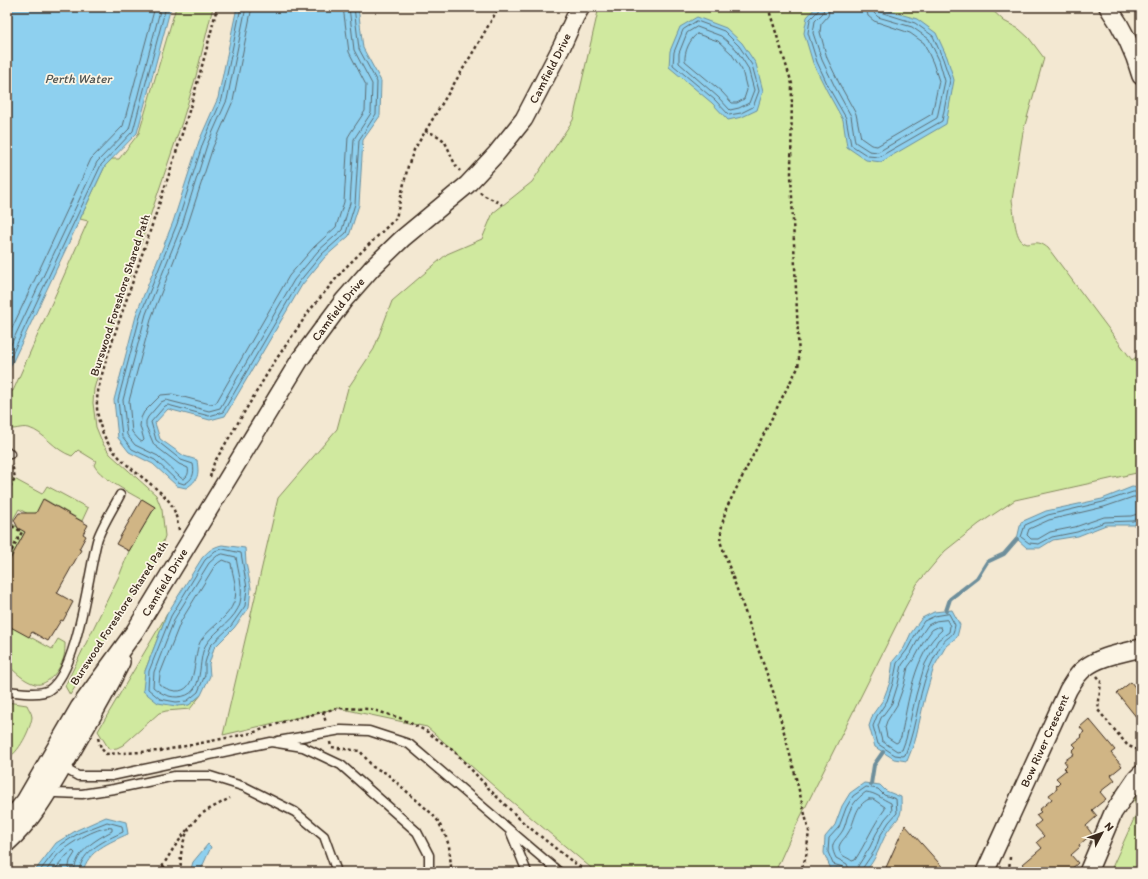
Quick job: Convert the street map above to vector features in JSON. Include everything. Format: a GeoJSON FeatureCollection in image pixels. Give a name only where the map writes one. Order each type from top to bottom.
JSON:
{"type":"FeatureCollection","features":[{"type":"Feature","properties":{"kind":"street"},"geometry":{"type":"LineString","coordinates":[[1108,7],[1118,21],[1129,42],[1141,76]]}},
{"type":"Feature","properties":{"kind":"street","name":"Camfield Drive"},"geometry":{"type":"LineString","coordinates":[[7,843],[29,820],[43,785],[56,763],[79,708],[135,630],[301,358],[344,300],[372,268],[403,238],[467,185],[496,154],[524,119],[562,46],[577,10]]}},
{"type":"Feature","properties":{"kind":"street","name":"Bow River Crescent"},"geometry":{"type":"LineString","coordinates":[[984,872],[1068,690],[1076,676],[1096,661],[1141,648]]}},
{"type":"Feature","properties":{"kind":"street"},"geometry":{"type":"LineString","coordinates":[[1088,872],[1113,813],[1141,774]]}},
{"type":"Feature","properties":{"kind":"street","name":"Camfield Drive"},"geometry":{"type":"LineString","coordinates":[[7,823],[25,801],[43,785]]}},
{"type":"Feature","properties":{"kind":"lane"},"geometry":{"type":"LineString","coordinates":[[7,691],[41,693],[47,691],[54,687],[65,670],[72,653],[97,540],[120,495]]}},
{"type":"Feature","properties":{"kind":"lane"},"geometry":{"type":"LineString","coordinates":[[56,763],[78,776],[111,776],[271,742],[341,730],[369,731],[408,744],[559,872]]}},
{"type":"Feature","properties":{"kind":"lane"},"geometry":{"type":"LineString","coordinates":[[271,742],[303,747],[341,765],[417,832],[429,855],[429,872]]}},
{"type":"Feature","properties":{"kind":"lane"},"geometry":{"type":"LineString","coordinates":[[43,785],[56,793],[82,794],[114,790],[175,776],[210,776],[245,787],[295,812],[324,836],[337,872]]}},
{"type":"Feature","properties":{"kind":"lane"},"geometry":{"type":"LineString","coordinates":[[510,830],[527,872]]}},
{"type":"Feature","properties":{"kind":"path","name":"Burswood Foreshore Shared Path"},"geometry":{"type":"LineString","coordinates":[[184,529],[180,535],[177,518],[171,504],[156,488],[124,462],[109,447],[102,429],[97,408],[98,393],[106,360],[184,126],[206,55],[217,7]]}},
{"type":"Feature","properties":{"kind":"path"},"geometry":{"type":"LineString","coordinates":[[209,483],[214,463],[286,343],[326,290],[344,269],[396,218],[408,166],[414,150],[499,7]]}},
{"type":"Feature","properties":{"kind":"path"},"geometry":{"type":"LineString","coordinates":[[768,7],[792,84],[791,174],[799,359],[798,368],[726,509],[720,541],[774,694],[809,831],[806,857],[800,872]]}},
{"type":"Feature","properties":{"kind":"path"},"geometry":{"type":"LineString","coordinates":[[7,492],[15,478],[9,453]]}},
{"type":"Feature","properties":{"kind":"path"},"geometry":{"type":"LineString","coordinates":[[7,523],[22,532],[7,559]]}},
{"type":"Feature","properties":{"kind":"path"},"geometry":{"type":"LineString","coordinates":[[1091,679],[1100,672]]}},
{"type":"Feature","properties":{"kind":"path"},"geometry":{"type":"LineString","coordinates":[[1096,674],[1101,681],[1098,710],[1128,746],[1138,748],[1141,757]]}},
{"type":"Feature","properties":{"kind":"path"},"geometry":{"type":"LineString","coordinates":[[323,712],[327,728]]}},
{"type":"Feature","properties":{"kind":"path"},"geometry":{"type":"LineString","coordinates":[[331,747],[360,751],[373,768],[386,773],[431,813],[438,821],[446,838],[451,861],[451,872]]}},
{"type":"Feature","properties":{"kind":"path"},"geometry":{"type":"LineString","coordinates":[[159,872],[173,849],[191,825],[202,814],[230,798]]}},
{"type":"Feature","properties":{"kind":"path"},"geometry":{"type":"LineString","coordinates":[[181,872],[180,863],[184,838],[191,825]]}},
{"type":"Feature","properties":{"kind":"path"},"geometry":{"type":"LineString","coordinates":[[1009,872],[1010,850]]}},
{"type":"Feature","properties":{"kind":"path"},"geometry":{"type":"LineString","coordinates":[[163,866],[169,872]]}},
{"type":"Feature","properties":{"kind":"path"},"geometry":{"type":"LineString","coordinates":[[497,872],[500,870],[502,872]]}},
{"type":"Feature","properties":{"kind":"green space"},"geometry":{"type":"Polygon","coordinates":[[[176,7],[213,7],[196,76],[182,122],[105,349],[94,389],[93,403],[96,427],[103,444],[110,454],[156,495],[162,510],[165,536],[156,562],[70,695],[65,686],[120,574],[129,551],[155,507],[112,482],[94,465],[96,461],[78,450],[72,456],[60,450],[35,430],[29,428],[7,428],[7,392],[13,391],[88,221],[80,219],[105,166],[112,159],[119,159],[139,133],[176,7]]]}},
{"type":"Feature","properties":{"kind":"green space"},"geometry":{"type":"Polygon","coordinates":[[[599,7],[989,7],[1004,21],[1019,29],[1029,38],[1044,58],[1023,132],[1012,200],[1015,224],[1021,241],[1026,244],[1038,243],[1048,248],[1132,360],[1141,354],[1141,472],[1015,500],[979,524],[945,551],[917,584],[792,834],[775,872],[596,872],[504,795],[427,727],[338,708],[223,735],[278,498],[337,429],[348,388],[374,349],[392,301],[447,254],[482,239],[493,213],[532,182],[573,120],[599,7]]]}},
{"type":"Feature","properties":{"kind":"green space"},"geometry":{"type":"Polygon","coordinates":[[[7,475],[42,494],[47,486],[88,508],[82,521],[44,499],[34,517],[19,509],[11,523],[25,532],[7,565],[7,475]]]}},
{"type":"Feature","properties":{"kind":"green space"},"geometry":{"type":"Polygon","coordinates":[[[167,614],[145,671],[189,705],[201,695],[190,709],[159,713],[123,745],[117,748],[109,749],[98,731],[167,614]]]}},
{"type":"Feature","properties":{"kind":"green space"},"geometry":{"type":"Polygon","coordinates":[[[12,627],[52,649],[58,639],[65,643],[63,660],[54,675],[45,682],[35,684],[27,681],[7,664],[7,637],[12,627]]]}},
{"type":"Feature","properties":{"kind":"green space"},"geometry":{"type":"Polygon","coordinates":[[[7,702],[27,705],[32,717],[29,728],[19,747],[11,756],[7,758],[7,702]]]}},
{"type":"Feature","properties":{"kind":"green space"},"geometry":{"type":"Polygon","coordinates":[[[1141,787],[1141,872],[1110,872],[1138,810],[1133,797],[1141,787]]]}},
{"type":"Feature","properties":{"kind":"water","name":"Perth Water"},"geometry":{"type":"Polygon","coordinates":[[[7,7],[171,7],[137,133],[105,166],[7,374],[7,7]]]}},
{"type":"Feature","properties":{"kind":"water"},"geometry":{"type":"Polygon","coordinates":[[[237,7],[358,7],[363,48],[381,81],[380,116],[363,140],[359,205],[349,236],[325,257],[302,285],[225,416],[210,420],[168,409],[155,423],[160,439],[184,456],[197,460],[198,473],[196,479],[186,488],[177,486],[153,464],[129,452],[118,438],[114,400],[137,312],[173,222],[199,141],[218,98],[237,7]]]}},
{"type":"Feature","properties":{"kind":"water"},"geometry":{"type":"Polygon","coordinates":[[[816,7],[876,7],[917,19],[936,33],[947,57],[954,80],[946,124],[881,162],[866,160],[847,147],[843,120],[813,63],[804,33],[807,17],[816,7]]]}},
{"type":"Feature","properties":{"kind":"water"},"geometry":{"type":"Polygon","coordinates":[[[697,17],[726,28],[742,43],[756,64],[763,91],[757,110],[742,117],[728,120],[712,103],[669,67],[670,51],[680,27],[697,17]]]}},
{"type":"Feature","properties":{"kind":"water"},"geometry":{"type":"Polygon","coordinates":[[[1132,487],[1141,488],[1141,521],[1134,525],[1106,525],[1078,536],[1053,540],[1040,548],[1027,548],[1017,539],[1021,522],[1046,511],[1102,499],[1132,487]]]}},
{"type":"Feature","properties":{"kind":"water"},"geometry":{"type":"Polygon","coordinates":[[[222,545],[245,548],[246,563],[251,588],[249,608],[234,628],[214,648],[209,664],[210,676],[201,695],[189,705],[176,706],[158,703],[143,691],[145,671],[167,614],[202,558],[206,553],[222,545]]]}},
{"type":"Feature","properties":{"kind":"water"},"geometry":{"type":"Polygon","coordinates":[[[952,610],[960,625],[957,637],[946,646],[934,667],[925,697],[915,741],[907,761],[894,759],[875,747],[869,726],[873,714],[883,700],[890,682],[893,661],[904,648],[911,633],[922,618],[934,612],[952,610]]]}},
{"type":"Feature","properties":{"kind":"water"},"geometry":{"type":"Polygon","coordinates":[[[864,783],[880,785],[886,791],[901,797],[900,815],[887,832],[875,857],[866,870],[856,872],[836,868],[834,872],[827,872],[830,867],[824,853],[825,837],[835,825],[842,806],[850,793],[864,783]]]}},
{"type":"Feature","properties":{"kind":"water"},"geometry":{"type":"Polygon","coordinates":[[[106,817],[126,822],[128,834],[107,844],[94,853],[89,858],[83,872],[34,872],[56,843],[77,830],[106,817]]]}},
{"type":"Feature","properties":{"kind":"water"},"geometry":{"type":"Polygon","coordinates":[[[208,844],[211,847],[202,867],[202,872],[190,872],[193,862],[208,844]]]}},
{"type":"Feature","properties":{"kind":"building"},"geometry":{"type":"Polygon","coordinates":[[[43,499],[88,525],[83,534],[86,536],[79,549],[81,550],[57,593],[73,602],[63,621],[61,620],[48,641],[32,632],[29,637],[7,625],[7,565],[25,532],[18,528],[14,520],[19,513],[36,513],[43,499]]]}},
{"type":"Feature","properties":{"kind":"building"},"geometry":{"type":"Polygon","coordinates":[[[142,499],[155,507],[129,551],[116,544],[142,499]]]}},
{"type":"Feature","properties":{"kind":"building"},"geometry":{"type":"Polygon","coordinates":[[[1131,682],[1141,695],[1141,723],[1117,693],[1131,682]]]}},
{"type":"Feature","properties":{"kind":"building"},"geometry":{"type":"Polygon","coordinates":[[[1089,719],[1115,750],[1111,753],[1122,766],[1111,775],[1115,780],[1100,792],[1106,799],[1092,810],[1097,816],[1086,826],[1092,834],[1079,845],[1080,847],[1071,855],[1078,863],[1068,872],[1030,872],[1023,864],[1042,848],[1037,842],[1044,836],[1035,826],[1041,821],[1036,815],[1041,812],[1039,810],[1052,799],[1049,795],[1057,789],[1056,786],[1060,782],[1056,778],[1066,770],[1064,768],[1067,765],[1064,761],[1074,754],[1072,751],[1076,747],[1073,744],[1082,737],[1080,735],[1084,732],[1080,727],[1089,719]]]}},
{"type":"Feature","properties":{"kind":"building"},"geometry":{"type":"Polygon","coordinates":[[[905,825],[947,872],[884,872],[905,825]]]}},
{"type":"Feature","properties":{"kind":"waterway"},"geometry":{"type":"LineString","coordinates":[[946,611],[950,599],[977,578],[987,562],[1004,554],[1017,539]]}},
{"type":"Feature","properties":{"kind":"waterway"},"geometry":{"type":"LineString","coordinates":[[871,784],[874,765],[883,752]]}}]}
